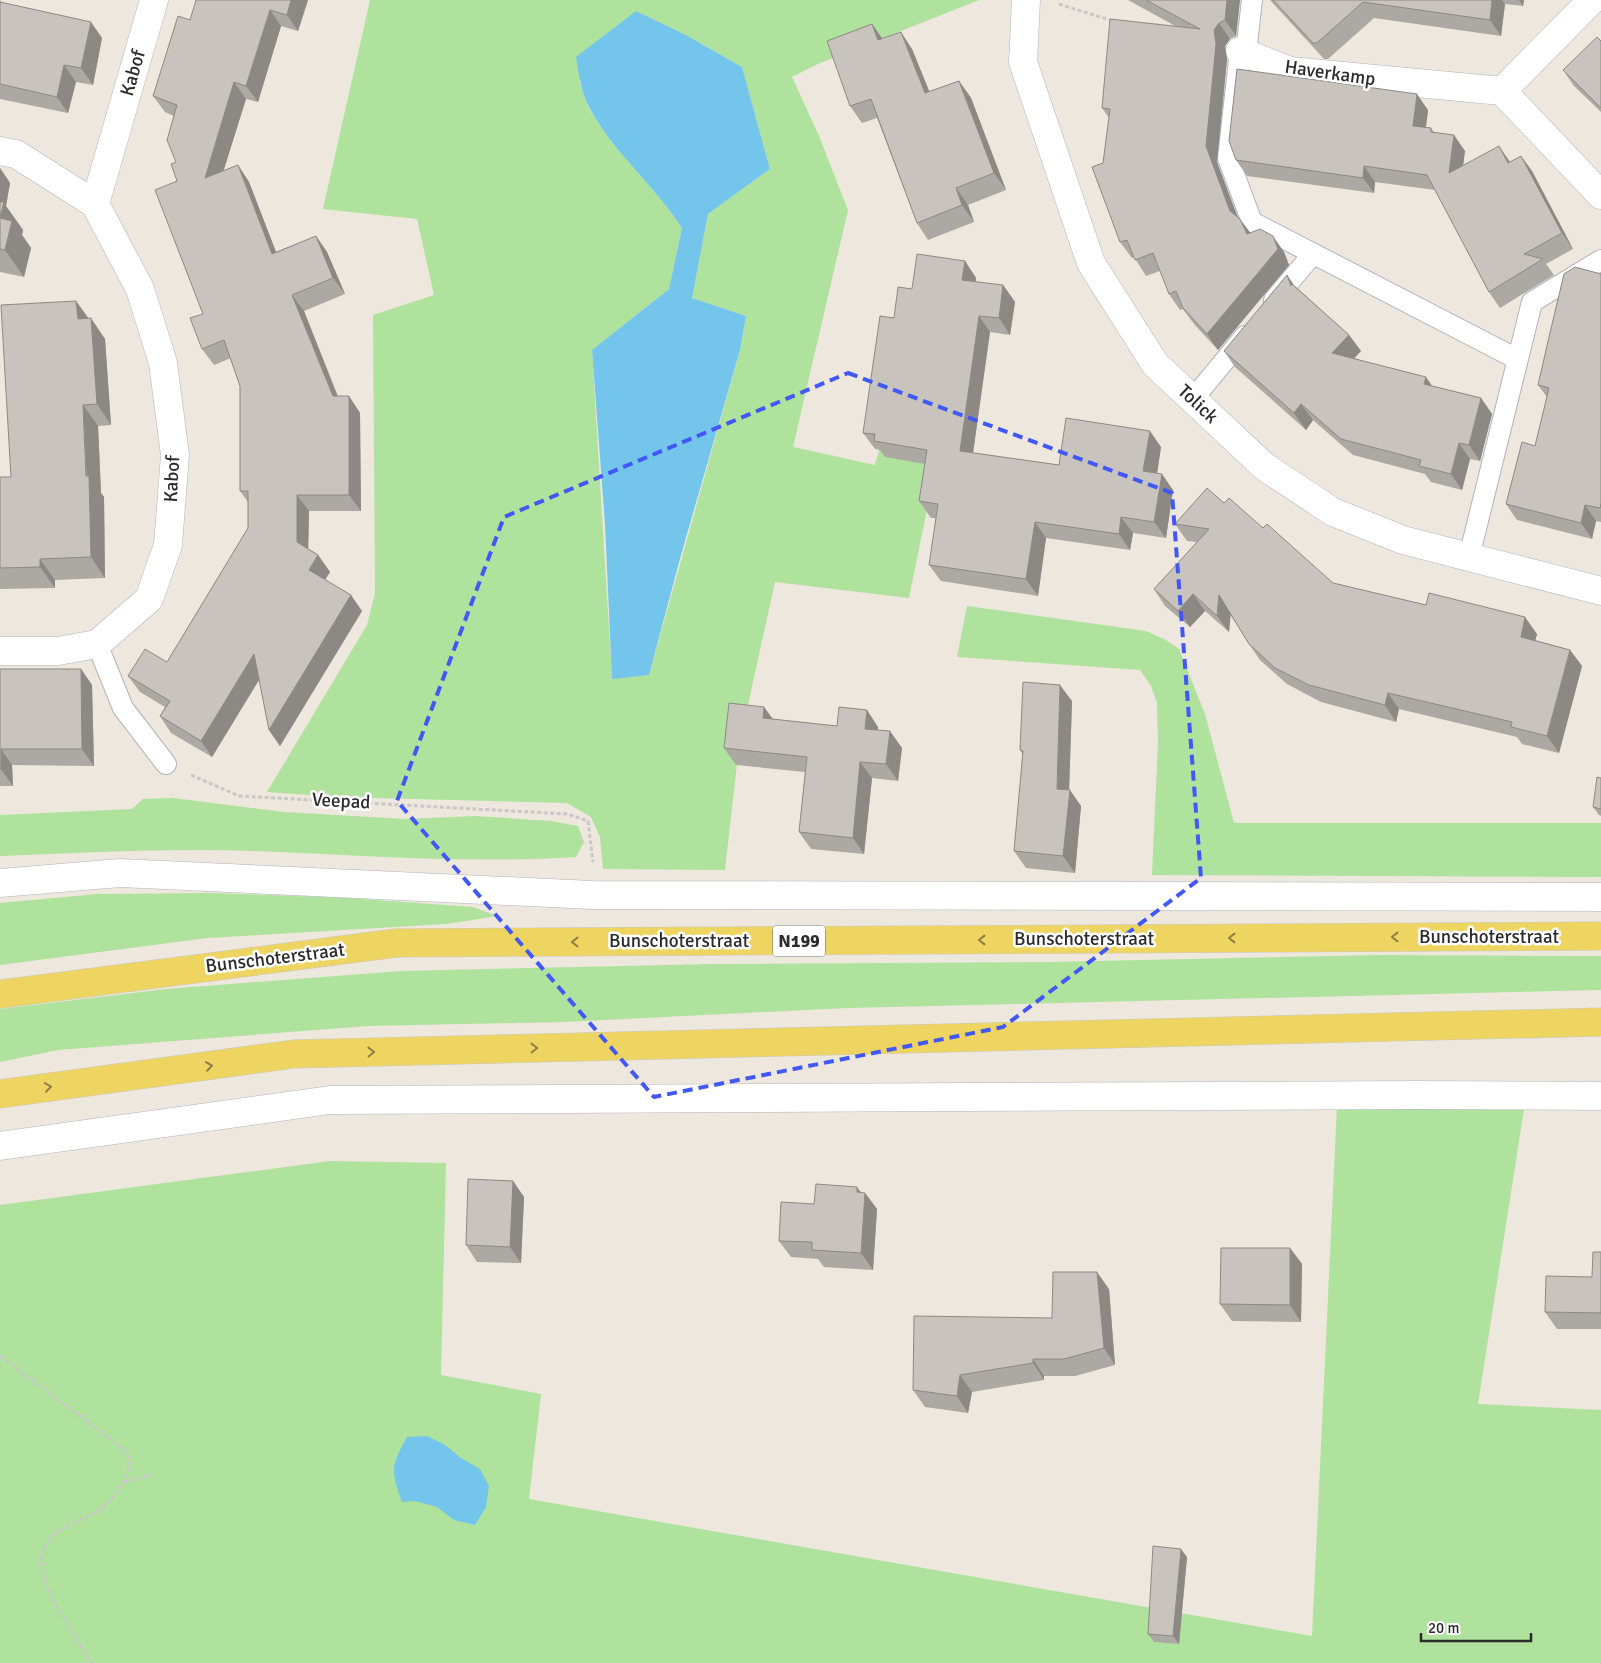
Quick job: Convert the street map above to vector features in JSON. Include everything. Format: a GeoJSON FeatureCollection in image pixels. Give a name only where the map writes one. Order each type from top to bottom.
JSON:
{"type":"FeatureCollection","features":[{"type":"Feature","properties":{"kind":"main road","name":"Bunschoterstraat"},"geometry":{"type":"LineString","coordinates":[[0,994],[396,943],[1601,936]]}},
{"type":"Feature","properties":{"kind":"main road"},"geometry":{"type":"LineString","coordinates":[[0,1094],[294,1054],[1601,1022]]}},
{"type":"Feature","properties":{"kind":"street","name":"Kabof"},"geometry":{"type":"LineString","coordinates":[[95,204],[154,0]]}},
{"type":"Feature","properties":{"kind":"street","name":"Tolick"},"geometry":{"type":"LineString","coordinates":[[1026,0],[1023,62],[1091,263],[1155,364],[1265,467],[1333,512],[1403,540],[1601,590]]}},
{"type":"Feature","properties":{"kind":"street"},"geometry":{"type":"LineString","coordinates":[[1592,0],[1502,91],[1601,195]]}},
{"type":"Feature","properties":{"kind":"street","name":"Haverkamp"},"geometry":{"type":"LineString","coordinates":[[1243,52],[1290,71],[1502,91]]}},
{"type":"Feature","properties":{"kind":"street","name":"Kabof"},"geometry":{"type":"LineString","coordinates":[[0,151],[16,154],[95,204],[140,289],[163,363],[175,454],[168,545],[149,599],[97,644]]}},
{"type":"Feature","properties":{"kind":"street"},"geometry":{"type":"LineString","coordinates":[[0,650],[58,651],[97,644]]}},
{"type":"Feature","properties":{"kind":"street"},"geometry":{"type":"LineString","coordinates":[[0,883],[120,873],[592,895],[1601,897]]}},
{"type":"Feature","properties":{"kind":"street"},"geometry":{"type":"LineString","coordinates":[[0,1146],[330,1100],[1414,1094],[1601,1096]]}},
{"type":"Feature","properties":{"kind":"lane"},"geometry":{"type":"LineString","coordinates":[[1252,0],[1228,158],[1252,222],[1517,359]]}},
{"type":"Feature","properties":{"kind":"lane"},"geometry":{"type":"LineString","coordinates":[[1193,399],[1313,254]]}},
{"type":"Feature","properties":{"kind":"lane"},"geometry":{"type":"LineString","coordinates":[[1469,557],[1532,302],[1601,260]]}},
{"type":"Feature","properties":{"kind":"lane"},"geometry":{"type":"LineString","coordinates":[[97,644],[122,708],[166,764]]}},
{"type":"Feature","properties":{"kind":"path"},"geometry":{"type":"LineString","coordinates":[[1056,3],[1122,25]]}},
{"type":"Feature","properties":{"kind":"path","name":"Veepad"},"geometry":{"type":"LineString","coordinates":[[166,764],[239,796],[567,814],[588,821],[593,866],[592,895]]}},
{"type":"Feature","properties":{"kind":"path"},"geometry":{"type":"LineString","coordinates":[[0,1356],[126,1451],[131,1463],[124,1482],[98,1511],[61,1527],[48,1537],[42,1554],[44,1577],[92,1663]]}},
{"type":"Feature","properties":{"kind":"path"},"geometry":{"type":"LineString","coordinates":[[124,1482],[153,1474]]}},
{"type":"Feature","properties":{"kind":"highlighted area"},"geometry":{"type":"Polygon","coordinates":[[[848,373],[1172,493],[1201,878],[1003,1027],[654,1097],[397,801],[504,517],[848,373]]]}},
{"type":"Feature","properties":{"kind":"green space"},"geometry":{"type":"Polygon","coordinates":[[[370,0],[979,0],[818,64],[792,77],[819,136],[848,210],[793,447],[875,465],[882,440],[922,447],[932,485],[909,598],[775,582],[739,746],[725,870],[603,869],[600,837],[591,817],[567,803],[336,797],[267,792],[367,625],[375,593],[373,315],[434,295],[417,219],[323,209],[370,0]],[[636,11],[579,81],[588,107],[600,126],[660,198],[682,228],[669,289],[592,350],[612,678],[649,675],[740,350],[746,316],[692,298],[708,214],[770,169],[742,67],[686,35],[636,11]]]}},
{"type":"Feature","properties":{"kind":"green space"},"geometry":{"type":"Polygon","coordinates":[[[967,606],[1146,631],[1166,640],[1179,649],[1205,714],[1234,823],[1601,823],[1601,877],[1152,875],[1158,742],[1157,703],[1151,686],[1140,670],[957,657],[967,606]]]}},
{"type":"Feature","properties":{"kind":"green space"},"geometry":{"type":"Polygon","coordinates":[[[173,798],[284,812],[406,819],[475,816],[551,821],[578,826],[584,842],[576,857],[496,860],[222,850],[127,851],[0,856],[0,815],[132,809],[143,799],[173,798]]]}},
{"type":"Feature","properties":{"kind":"green space"},"geometry":{"type":"Polygon","coordinates":[[[213,893],[348,898],[473,907],[497,916],[447,924],[207,938],[0,965],[0,903],[97,894],[213,893]]]}},
{"type":"Feature","properties":{"kind":"green space"},"geometry":{"type":"Polygon","coordinates":[[[1379,955],[1601,956],[1601,990],[847,1008],[564,1022],[368,1026],[58,1050],[0,1062],[0,1009],[166,989],[401,971],[714,964],[1049,962],[1379,955]]]}},
{"type":"Feature","properties":{"kind":"green space"},"geometry":{"type":"Polygon","coordinates":[[[1337,1106],[1524,1109],[1478,1404],[1601,1410],[1601,1663],[0,1663],[0,1205],[330,1161],[446,1163],[441,1375],[541,1394],[529,1499],[1312,1636],[1337,1106]]]}},
{"type":"Feature","properties":{"kind":"water"},"geometry":{"type":"Polygon","coordinates":[[[636,11],[686,35],[742,67],[770,169],[708,214],[692,298],[746,316],[740,350],[681,555],[649,675],[612,679],[605,524],[592,350],[669,289],[682,228],[660,198],[611,140],[590,109],[584,97],[576,57],[636,11]]]}},
{"type":"Feature","properties":{"kind":"water"},"geometry":{"type":"Polygon","coordinates":[[[427,1436],[445,1445],[461,1458],[480,1469],[489,1486],[486,1507],[475,1525],[454,1520],[437,1507],[415,1501],[402,1502],[394,1476],[395,1463],[407,1437],[427,1436]]]}},
{"type":"Feature","properties":{"kind":"building"},"geometry":{"type":"Polygon","coordinates":[[[196,0],[291,0],[287,15],[270,10],[246,86],[234,82],[205,178],[238,165],[272,254],[316,236],[333,278],[292,295],[333,396],[349,396],[349,495],[297,495],[297,542],[318,555],[309,570],[351,595],[269,730],[254,654],[201,741],[160,716],[170,701],[128,676],[145,649],[167,662],[248,528],[248,491],[240,491],[240,386],[224,340],[202,349],[190,318],[203,314],[155,190],[177,181],[171,164],[176,162],[167,140],[177,105],[153,96],[178,16],[190,20],[196,0]]]}},
{"type":"Feature","properties":{"kind":"building"},"geometry":{"type":"Polygon","coordinates":[[[1146,0],[1227,0],[1225,20],[1219,23],[1214,30],[1216,44],[1206,146],[1230,211],[1240,219],[1247,234],[1260,229],[1273,236],[1278,249],[1207,334],[1183,308],[1176,291],[1169,294],[1153,253],[1135,260],[1127,240],[1120,242],[1092,167],[1103,163],[1110,109],[1102,108],[1110,19],[1200,29],[1146,0]]]}},
{"type":"Feature","properties":{"kind":"building"},"geometry":{"type":"Polygon","coordinates":[[[1273,0],[1492,0],[1490,20],[1363,2],[1317,43],[1313,43],[1273,0]]]}},
{"type":"Feature","properties":{"kind":"building"},"geometry":{"type":"Polygon","coordinates":[[[0,2],[91,22],[81,68],[64,65],[57,97],[0,84],[0,2]]]}},
{"type":"Feature","properties":{"kind":"building"},"geometry":{"type":"Polygon","coordinates":[[[872,24],[878,40],[901,32],[925,93],[959,81],[994,173],[956,188],[962,205],[917,223],[871,99],[850,106],[827,41],[872,24]]]}},
{"type":"Feature","properties":{"kind":"building"},"geometry":{"type":"Polygon","coordinates":[[[1597,37],[1601,41],[1601,108],[1563,70],[1597,37]]]}},
{"type":"Feature","properties":{"kind":"building"},"geometry":{"type":"Polygon","coordinates":[[[1237,69],[1417,94],[1413,126],[1431,128],[1431,132],[1454,135],[1449,173],[1499,146],[1508,163],[1521,156],[1562,233],[1524,254],[1543,259],[1489,292],[1427,175],[1364,166],[1363,178],[1236,160],[1229,141],[1237,69]]]}},
{"type":"Feature","properties":{"kind":"building"},"geometry":{"type":"Polygon","coordinates":[[[0,202],[4,202],[0,218],[0,202]]]}},
{"type":"Feature","properties":{"kind":"building"},"geometry":{"type":"Polygon","coordinates":[[[0,218],[12,221],[5,250],[0,249],[0,218]]]}},
{"type":"Feature","properties":{"kind":"building"},"geometry":{"type":"Polygon","coordinates":[[[917,254],[965,261],[962,280],[1003,285],[999,318],[979,316],[960,451],[1059,465],[1066,418],[1150,431],[1143,471],[1162,474],[1154,522],[1121,517],[1119,534],[1035,522],[1026,579],[929,565],[938,504],[919,501],[927,450],[874,441],[875,434],[863,433],[880,316],[894,318],[898,287],[912,289],[917,254]]]}},
{"type":"Feature","properties":{"kind":"building"},"geometry":{"type":"Polygon","coordinates":[[[1575,267],[1601,274],[1601,503],[1600,508],[1585,505],[1581,523],[1506,504],[1522,442],[1535,446],[1549,388],[1538,385],[1564,274],[1575,267]]]}},
{"type":"Feature","properties":{"kind":"building"},"geometry":{"type":"Polygon","coordinates":[[[1287,275],[1291,286],[1292,284],[1349,335],[1332,353],[1426,377],[1424,384],[1481,398],[1469,445],[1459,443],[1451,474],[1419,466],[1421,460],[1341,439],[1301,404],[1294,413],[1224,351],[1287,275]]]}},
{"type":"Feature","properties":{"kind":"building"},"geometry":{"type":"Polygon","coordinates":[[[76,301],[78,319],[91,318],[97,404],[83,405],[86,476],[89,476],[91,557],[40,559],[40,567],[0,568],[0,477],[11,477],[1,305],[76,301]]]}},
{"type":"Feature","properties":{"kind":"building"},"geometry":{"type":"Polygon","coordinates":[[[1207,488],[1224,503],[1229,498],[1263,528],[1267,524],[1333,583],[1426,605],[1429,593],[1525,617],[1521,637],[1570,650],[1547,736],[1511,727],[1512,722],[1388,693],[1385,705],[1309,685],[1275,668],[1249,644],[1219,595],[1217,616],[1193,594],[1178,611],[1154,589],[1209,529],[1175,524],[1207,488]]]}},
{"type":"Feature","properties":{"kind":"building"},"geometry":{"type":"Polygon","coordinates":[[[0,669],[81,669],[82,749],[1,749],[0,769],[0,669]]]}},
{"type":"Feature","properties":{"kind":"building"},"geometry":{"type":"Polygon","coordinates":[[[1023,682],[1060,685],[1057,789],[1070,790],[1063,856],[1014,851],[1023,751],[1020,750],[1023,682]]]}},
{"type":"Feature","properties":{"kind":"building"},"geometry":{"type":"Polygon","coordinates":[[[729,703],[764,707],[763,718],[837,726],[839,707],[867,710],[865,729],[890,731],[886,764],[860,762],[853,838],[799,832],[807,757],[724,748],[729,703]]]}},
{"type":"Feature","properties":{"kind":"building"},"geometry":{"type":"Polygon","coordinates":[[[1597,777],[1601,778],[1601,809],[1593,807],[1597,777]]]}},
{"type":"Feature","properties":{"kind":"building"},"geometry":{"type":"Polygon","coordinates":[[[468,1179],[513,1181],[510,1247],[466,1245],[468,1179]]]}},
{"type":"Feature","properties":{"kind":"building"},"geometry":{"type":"Polygon","coordinates":[[[816,1184],[857,1187],[857,1192],[865,1193],[861,1253],[812,1250],[812,1242],[779,1241],[781,1202],[814,1204],[816,1184]]]}},
{"type":"Feature","properties":{"kind":"building"},"geometry":{"type":"Polygon","coordinates":[[[1221,1248],[1290,1248],[1290,1305],[1220,1304],[1221,1248]]]}},
{"type":"Feature","properties":{"kind":"building"},"geometry":{"type":"Polygon","coordinates":[[[1593,1252],[1601,1252],[1601,1313],[1545,1312],[1546,1276],[1592,1277],[1593,1252]]]}},
{"type":"Feature","properties":{"kind":"building"},"geometry":{"type":"Polygon","coordinates":[[[1053,1272],[1097,1272],[1104,1348],[1064,1359],[1033,1359],[1033,1363],[960,1375],[957,1396],[913,1390],[914,1316],[1052,1318],[1053,1272]]]}},
{"type":"Feature","properties":{"kind":"building"},"geometry":{"type":"Polygon","coordinates":[[[1153,1546],[1181,1549],[1173,1636],[1148,1634],[1153,1546]]]}}]}
